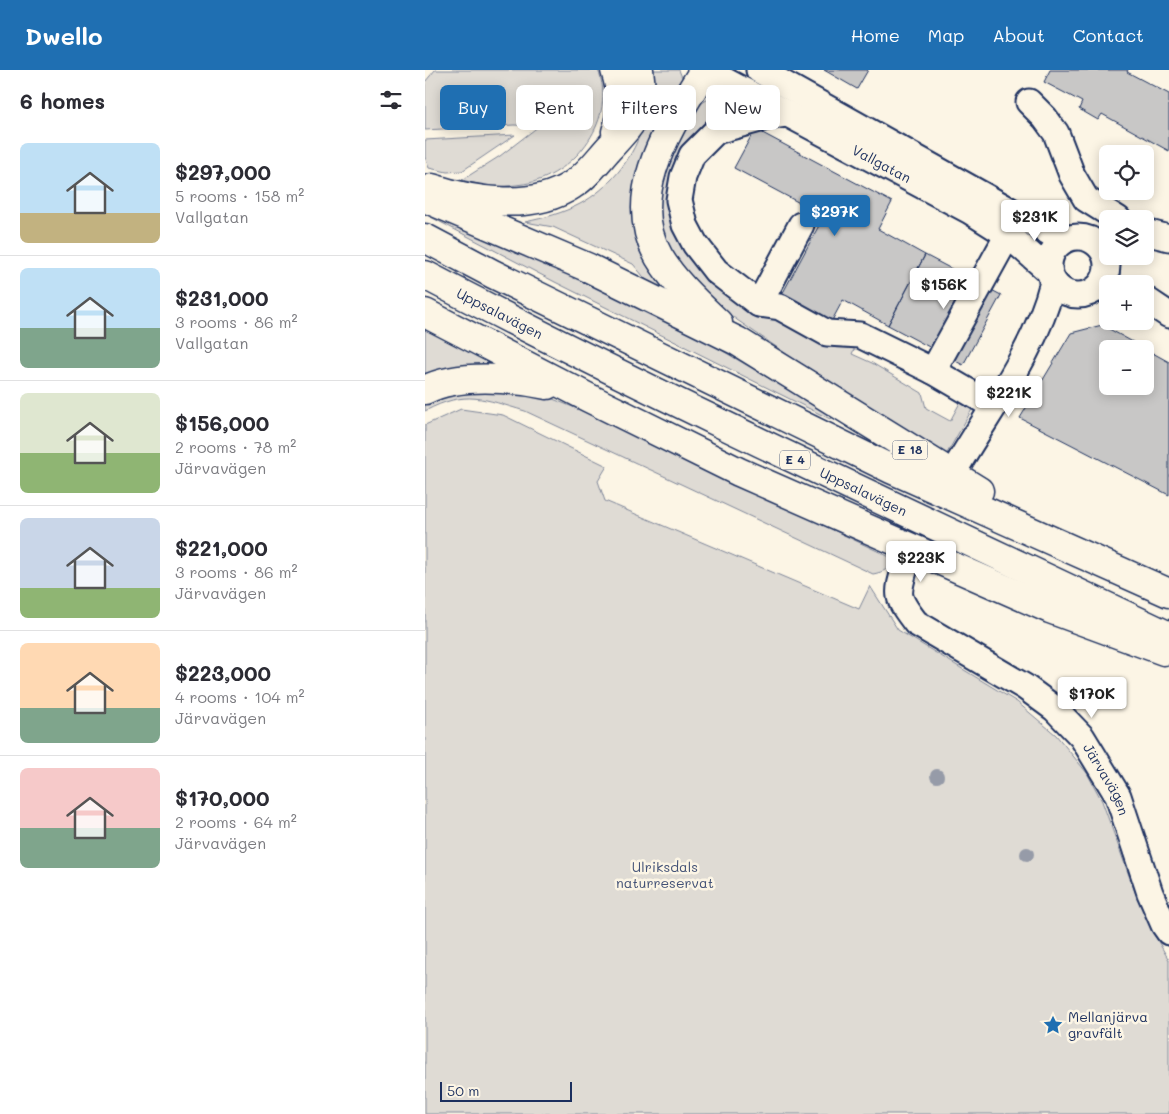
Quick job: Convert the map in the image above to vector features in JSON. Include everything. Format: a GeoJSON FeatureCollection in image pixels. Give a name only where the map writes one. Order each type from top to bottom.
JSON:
{"type":"FeatureCollection","features":[{"type":"Feature","properties":{"kind":"highway"},"geometry":{"type":"LineString","coordinates":[[610,147],[617,130],[622,105],[620,83],[615,70]]}},
{"type":"Feature","properties":{"kind":"highway"},"geometry":{"type":"LineString","coordinates":[[425,186],[449,194],[503,201],[529,201],[549,197],[572,185],[587,173],[629,126],[636,115],[641,94],[639,70]]}},
{"type":"Feature","properties":{"kind":"highway","name":"E 18"},"geometry":{"type":"LineString","coordinates":[[704,70],[681,108],[655,160],[646,201],[647,221],[651,238],[659,257],[675,278],[695,302],[737,341],[926,460],[1086,554]]}},
{"type":"Feature","properties":{"kind":"highway"},"geometry":{"type":"LineString","coordinates":[[425,198],[589,268],[737,341]]}},
{"type":"Feature","properties":{"kind":"highway","name":"E 4"},"geometry":{"type":"LineString","coordinates":[[425,238],[493,274],[891,469],[1086,554],[1169,593]]}},
{"type":"Feature","properties":{"kind":"highway","name":"Uppsalavägen"},"geometry":{"type":"LineString","coordinates":[[425,275],[800,462],[1169,636]]}},
{"type":"Feature","properties":{"kind":"highway","name":"E 4"},"geometry":{"type":"LineString","coordinates":[[425,313],[589,398],[739,472],[1050,609],[1169,653]]}},
{"type":"Feature","properties":{"kind":"highway"},"geometry":{"type":"LineString","coordinates":[[425,390],[457,380],[509,379],[546,385],[589,398]]}},
{"type":"Feature","properties":{"kind":"street","name":"Vallgatan"},"geometry":{"type":"LineString","coordinates":[[704,70],[970,211],[1014,225],[1067,238],[1076,236],[1086,238],[1099,229]]}},
{"type":"Feature","properties":{"kind":"street","name":"Vallgatan"},"geometry":{"type":"LineString","coordinates":[[759,70],[1014,225],[1062,291],[1072,295],[1093,296]]}},
{"type":"Feature","properties":{"kind":"street"},"geometry":{"type":"LineString","coordinates":[[1029,102],[1045,118],[1056,133],[1072,175],[1086,199],[1099,213]]}},
{"type":"Feature","properties":{"kind":"street"},"geometry":{"type":"LineString","coordinates":[[787,114],[759,118],[716,131],[692,155],[683,177],[679,200],[685,225],[695,244],[716,271],[759,304],[780,307],[827,333],[860,335],[933,371],[993,406]]}},
{"type":"Feature","properties":{"kind":"street"},"geometry":{"type":"LineString","coordinates":[[759,304],[801,225]]}},
{"type":"Feature","properties":{"kind":"street"},"geometry":{"type":"LineString","coordinates":[[933,371],[1014,225]]}},
{"type":"Feature","properties":{"kind":"street"},"geometry":{"type":"LineString","coordinates":[[1154,234],[1169,238]]}},
{"type":"Feature","properties":{"kind":"street"},"geometry":{"type":"LineString","coordinates":[[960,461],[1025,355],[1047,305],[1051,276],[1049,262],[1052,252],[1058,244],[1067,238]]}},
{"type":"Feature","properties":{"kind":"street"},"geometry":{"type":"LineString","coordinates":[[1025,355],[1060,315],[1093,296]]}},
{"type":"Feature","properties":{"kind":"street","name":"Järvavägen"},"geometry":{"type":"LineString","coordinates":[[906,564],[898,591],[903,608],[916,622],[1025,687],[1055,709],[1082,737],[1118,796],[1150,893],[1169,932]]}},
{"type":"Feature","properties":{"kind":"green space"},"geometry":{"type":"Polygon","coordinates":[[[435,70],[598,70],[602,88],[602,106],[597,124],[589,140],[577,155],[563,167],[547,177],[529,183],[500,186],[484,185],[462,180],[500,156],[534,130],[593,130],[593,85],[516,85],[516,125],[506,125],[506,85],[440,85],[440,129],[425,130],[425,82],[435,70]]]}},
{"type":"Feature","properties":{"kind":"green space"},"geometry":{"type":"Polygon","coordinates":[[[644,70],[679,70],[683,80],[681,85],[646,85],[644,70]]]}},
{"type":"Feature","properties":{"kind":"green space"},"geometry":{"type":"Polygon","coordinates":[[[706,100],[706,127],[677,229],[778,314],[819,341],[820,345],[826,339],[856,345],[852,354],[872,363],[922,393],[926,408],[950,421],[962,399],[974,406],[946,455],[788,355],[737,320],[708,297],[682,271],[661,236],[656,201],[660,178],[681,130],[696,130],[696,110],[706,100]]]}},
{"type":"Feature","properties":{"kind":"green space"},"geometry":{"type":"Polygon","coordinates":[[[641,130],[659,130],[645,158],[634,188],[635,223],[672,294],[653,288],[633,264],[553,227],[525,222],[567,210],[590,198],[618,173],[637,142],[641,130]]]}},
{"type":"Feature","properties":{"kind":"green space"},"geometry":{"type":"Polygon","coordinates":[[[515,135],[462,171],[447,172],[429,168],[425,157],[425,140],[515,135]]]}},
{"type":"Feature","properties":{"kind":"green space"},"geometry":{"type":"Polygon","coordinates":[[[425,208],[581,277],[718,348],[832,416],[830,419],[555,282],[425,214],[425,208]]]}},
{"type":"Feature","properties":{"kind":"green space"},"geometry":{"type":"Polygon","coordinates":[[[425,318],[511,362],[425,377],[425,318]]]}},
{"type":"Feature","properties":{"kind":"green space"},"geometry":{"type":"Polygon","coordinates":[[[462,389],[548,397],[595,416],[894,559],[886,570],[873,574],[525,411],[486,400],[464,398],[440,404],[425,411],[425,405],[462,389]]]}},
{"type":"Feature","properties":{"kind":"green space","name":"Ulriksdals naturreservat"},"geometry":{"type":"Polygon","coordinates":[[[461,409],[503,415],[607,466],[598,481],[605,501],[859,609],[870,586],[898,630],[1017,702],[1056,735],[1087,773],[1102,801],[1135,892],[1152,931],[1169,960],[1169,1114],[425,1114],[425,425],[461,409]]]}},
{"type":"Feature","properties":{"kind":"building"},"geometry":{"type":"Polygon","coordinates":[[[824,70],[868,70],[857,89],[824,70]]]}},
{"type":"Feature","properties":{"kind":"building"},"geometry":{"type":"Polygon","coordinates":[[[1050,70],[1128,70],[1127,72],[1169,94],[1169,151],[1102,114],[1098,120],[1079,109],[1082,102],[1044,82],[1050,70]]]}},
{"type":"Feature","properties":{"kind":"building"},"geometry":{"type":"Polygon","coordinates":[[[754,130],[757,130],[892,202],[878,229],[925,255],[888,325],[843,300],[828,328],[778,302],[824,216],[734,168],[754,130]]]}},
{"type":"Feature","properties":{"kind":"building"},"geometry":{"type":"Polygon","coordinates":[[[925,255],[1001,295],[963,365],[888,325],[925,255]]]}},
{"type":"Feature","properties":{"kind":"building"},"geometry":{"type":"Polygon","coordinates":[[[1099,326],[1099,330],[1111,330],[1129,340],[1099,340],[1099,395],[1154,395],[1154,354],[1169,362],[1169,495],[1020,418],[1071,333],[1099,326]]]}},
{"type":"Feature","properties":{"kind":"tunnel"},"geometry":{"type":"LineString","coordinates":[[906,564],[952,476]]}},
{"type":"Feature","properties":{"kind":"place","name":"Mellanjärva gravfält"},"geometry":{"type":"Point","coordinates":[1053,1025]}}]}
